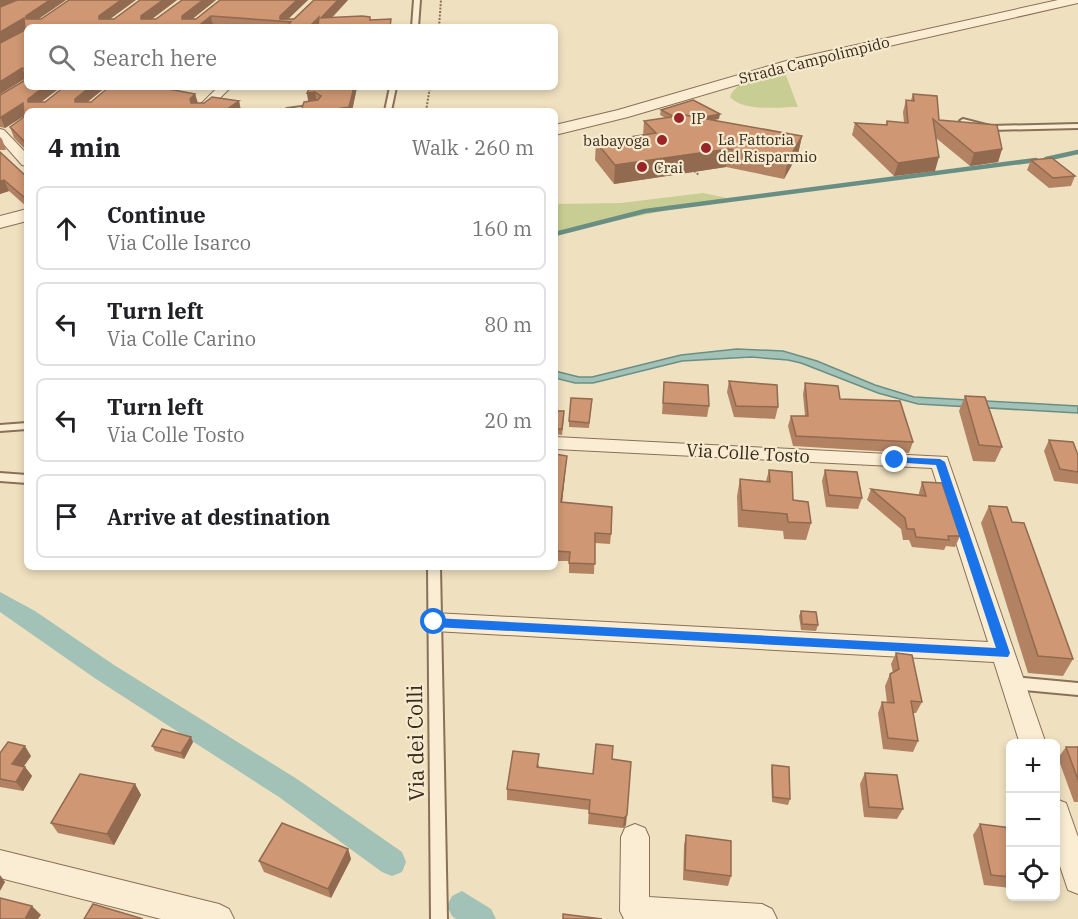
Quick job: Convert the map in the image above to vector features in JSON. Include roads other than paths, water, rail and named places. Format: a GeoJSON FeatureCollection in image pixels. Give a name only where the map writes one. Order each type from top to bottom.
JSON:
{"type":"FeatureCollection","features":[{"type":"Feature","properties":{"kind":"street","name":"Strada Campolimpido"},"geometry":{"type":"LineString","coordinates":[[558,129],[622,114],[809,60],[920,33],[1034,11],[1076,0]]}},
{"type":"Feature","properties":{"kind":"street"},"geometry":{"type":"LineString","coordinates":[[203,108],[222,90]]}},
{"type":"Feature","properties":{"kind":"street"},"geometry":{"type":"LineString","coordinates":[[5,134],[24,158]]}},
{"type":"Feature","properties":{"kind":"street"},"geometry":{"type":"LineString","coordinates":[[0,222],[24,216]]}},
{"type":"Feature","properties":{"kind":"street","name":"Via Colle Tosto"},"geometry":{"type":"LineString","coordinates":[[558,443],[940,462],[1004,653]]}},
{"type":"Feature","properties":{"kind":"street"},"geometry":{"type":"LineString","coordinates":[[434,622],[1004,653],[1031,739]]}},
{"type":"Feature","properties":{"kind":"street"},"geometry":{"type":"LineString","coordinates":[[1060,824],[1078,880]]}},
{"type":"Feature","properties":{"kind":"street"},"geometry":{"type":"LineString","coordinates":[[634,837],[635,911],[762,919]]}},
{"type":"Feature","properties":{"kind":"street"},"geometry":{"type":"LineString","coordinates":[[0,864],[219,919]]}},
{"type":"Feature","properties":{"kind":"lane"},"geometry":{"type":"LineString","coordinates":[[415,24],[417,0]]}},
{"type":"Feature","properties":{"kind":"lane"},"geometry":{"type":"LineString","coordinates":[[389,108],[392,90]]}},
{"type":"Feature","properties":{"kind":"lane"},"geometry":{"type":"LineString","coordinates":[[310,108],[317,107]]}},
{"type":"Feature","properties":{"kind":"lane"},"geometry":{"type":"LineString","coordinates":[[963,122],[990,128],[1078,126]]}},
{"type":"Feature","properties":{"kind":"lane"},"geometry":{"type":"LineString","coordinates":[[0,428],[24,426]]}},
{"type":"Feature","properties":{"kind":"lane"},"geometry":{"type":"LineString","coordinates":[[0,477],[24,480]]}},
{"type":"Feature","properties":{"kind":"lane","name":"Via dei Colli"},"geometry":{"type":"LineString","coordinates":[[434,570],[439,919]]}},
{"type":"Feature","properties":{"kind":"lane"},"geometry":{"type":"LineString","coordinates":[[1013,682],[1078,689]]}},
{"type":"Feature","properties":{"kind":"water"},"geometry":{"type":"Polygon","coordinates":[[[737,349],[783,351],[817,361],[875,385],[914,397],[1078,406],[1078,413],[918,404],[878,393],[801,363],[751,357],[682,361],[593,383],[575,383],[558,379],[558,372],[579,377],[592,377],[681,355],[737,349]]]}},
{"type":"Feature","properties":{"kind":"waterway"},"geometry":{"type":"LineString","coordinates":[[1046,159],[1078,152]]}},
{"type":"Feature","properties":{"kind":"waterway"},"geometry":{"type":"LineString","coordinates":[[558,233],[645,211],[1036,160]]}},
{"type":"Feature","properties":{"kind":"waterway"},"geometry":{"type":"LineString","coordinates":[[0,601],[27,617],[105,672],[288,788],[392,862]]}},
{"type":"Feature","properties":{"kind":"waterway"},"geometry":{"type":"LineString","coordinates":[[462,906],[481,919]]}},
{"type":"Feature","properties":{"kind":"place","name":"IP"},"geometry":{"type":"Point","coordinates":[679,118]}},
{"type":"Feature","properties":{"kind":"place","name":"babayoga"},"geometry":{"type":"Point","coordinates":[662,140]}},
{"type":"Feature","properties":{"kind":"place","name":"La Fattoria del Risparmio"},"geometry":{"type":"Point","coordinates":[706,148]}},
{"type":"Feature","properties":{"kind":"place","name":"Crai"},"geometry":{"type":"Point","coordinates":[642,167]}}]}
